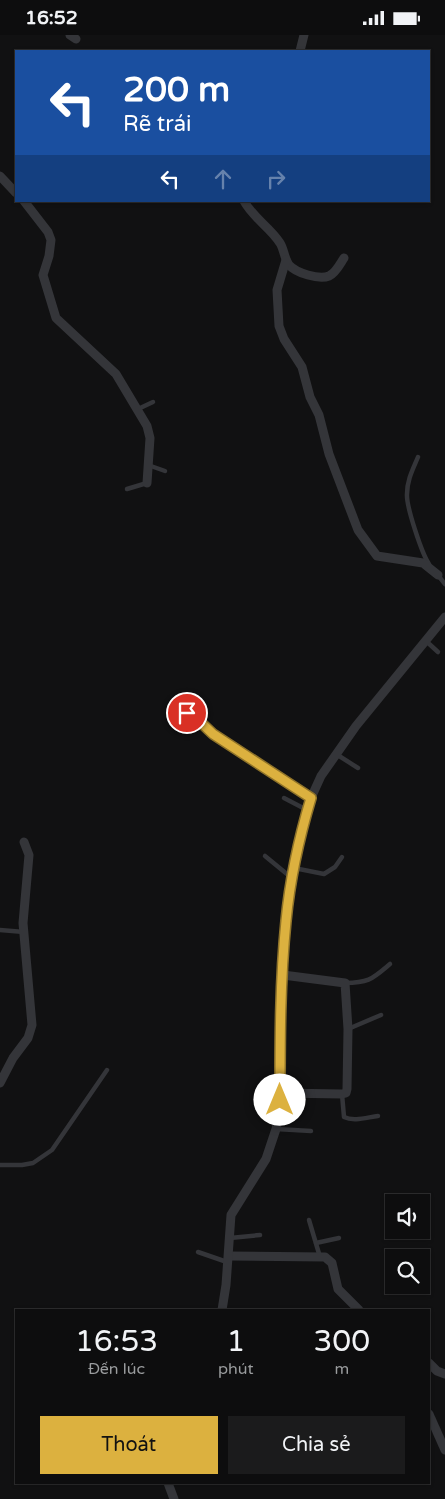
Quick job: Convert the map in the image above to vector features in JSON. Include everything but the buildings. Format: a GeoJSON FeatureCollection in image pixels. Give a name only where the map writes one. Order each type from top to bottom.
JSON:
{"type":"FeatureCollection","features":[{"type":"Feature","properties":{"kind":"street"},"geometry":{"type":"LineString","coordinates":[[300,50],[304,35]]}},
{"type":"Feature","properties":{"kind":"street"},"geometry":{"type":"LineString","coordinates":[[0,176],[15,192]]}},
{"type":"Feature","properties":{"kind":"street"},"geometry":{"type":"LineString","coordinates":[[25,202],[48,232],[51,240],[49,256],[43,275],[56,318],[116,374],[147,425],[150,437],[147,483]]}},
{"type":"Feature","properties":{"kind":"street"},"geometry":{"type":"LineString","coordinates":[[245,202],[280,243],[286,260],[296,270],[316,277],[324,277],[335,272],[344,258]]}},
{"type":"Feature","properties":{"kind":"street"},"geometry":{"type":"LineString","coordinates":[[286,260],[277,291],[279,326],[284,339],[302,367],[310,397],[319,415],[329,454],[358,530],[377,556],[423,563],[438,575]]}},
{"type":"Feature","properties":{"kind":"street"},"geometry":{"type":"LineString","coordinates":[[222,1309],[232,1215],[266,1159],[276,1129],[280,1096],[280,1011],[286,921],[294,868],[311,798],[321,776],[356,726],[426,641],[444,623]]}},
{"type":"Feature","properties":{"kind":"street"},"geometry":{"type":"LineString","coordinates":[[177,725],[184,714],[189,713],[213,734],[311,798]]}},
{"type":"Feature","properties":{"kind":"street"},"geometry":{"type":"LineString","coordinates":[[0,1083],[13,1058],[24,1045],[31,1031],[31,1009],[23,923],[29,855],[24,842]]}},
{"type":"Feature","properties":{"kind":"street"},"geometry":{"type":"LineString","coordinates":[[280,1096],[342,1094],[346,1093],[347,1089],[348,1029],[345,983],[283,975]]}},
{"type":"Feature","properties":{"kind":"street"},"geometry":{"type":"LineString","coordinates":[[228,1259],[320,1257],[329,1259],[332,1263],[338,1289],[359,1309]]}},
{"type":"Feature","properties":{"kind":"street"},"geometry":{"type":"LineString","coordinates":[[430,1364],[437,1371],[445,1374]]}},
{"type":"Feature","properties":{"kind":"street"},"geometry":{"type":"LineString","coordinates":[[430,1417],[445,1450]]}},
{"type":"Feature","properties":{"kind":"street"},"geometry":{"type":"LineString","coordinates":[[168,1484],[174,1499]]}},
{"type":"Feature","properties":{"kind":"lane"},"geometry":{"type":"LineString","coordinates":[[138,409],[153,402]]}},
{"type":"Feature","properties":{"kind":"lane"},"geometry":{"type":"LineString","coordinates":[[418,457],[410,474],[407,497],[427,562],[445,584]]}},
{"type":"Feature","properties":{"kind":"lane"},"geometry":{"type":"LineString","coordinates":[[148,465],[165,471]]}},
{"type":"Feature","properties":{"kind":"lane"},"geometry":{"type":"LineString","coordinates":[[127,489],[147,483]]}},
{"type":"Feature","properties":{"kind":"lane"},"geometry":{"type":"LineString","coordinates":[[426,641],[438,652]]}},
{"type":"Feature","properties":{"kind":"lane"},"geometry":{"type":"LineString","coordinates":[[336,754],[358,768]]}},
{"type":"Feature","properties":{"kind":"lane"},"geometry":{"type":"LineString","coordinates":[[284,798],[308,810]]}},
{"type":"Feature","properties":{"kind":"lane"},"geometry":{"type":"LineString","coordinates":[[265,856],[292,879]]}},
{"type":"Feature","properties":{"kind":"lane"},"geometry":{"type":"LineString","coordinates":[[294,868],[324,874],[330,871],[342,857]]}},
{"type":"Feature","properties":{"kind":"lane"},"geometry":{"type":"LineString","coordinates":[[0,930],[24,932]]}},
{"type":"Feature","properties":{"kind":"lane"},"geometry":{"type":"LineString","coordinates":[[345,983],[364,983],[369,981],[390,963]]}},
{"type":"Feature","properties":{"kind":"lane"},"geometry":{"type":"LineString","coordinates":[[348,1029],[381,1015]]}},
{"type":"Feature","properties":{"kind":"lane"},"geometry":{"type":"LineString","coordinates":[[0,1165],[33,1163],[52,1150],[107,1070]]}},
{"type":"Feature","properties":{"kind":"lane"},"geometry":{"type":"LineString","coordinates":[[342,1094],[344,1117],[355,1119],[378,1116]]}},
{"type":"Feature","properties":{"kind":"lane"},"geometry":{"type":"LineString","coordinates":[[260,1097],[280,1096]]}},
{"type":"Feature","properties":{"kind":"lane"},"geometry":{"type":"LineString","coordinates":[[276,1129],[311,1131]]}},
{"type":"Feature","properties":{"kind":"lane"},"geometry":{"type":"LineString","coordinates":[[309,1219],[320,1257]]}},
{"type":"Feature","properties":{"kind":"lane"},"geometry":{"type":"LineString","coordinates":[[230,1238],[260,1235]]}},
{"type":"Feature","properties":{"kind":"lane"},"geometry":{"type":"LineString","coordinates":[[316,1243],[339,1238]]}},
{"type":"Feature","properties":{"kind":"lane"},"geometry":{"type":"LineString","coordinates":[[198,1252],[228,1259]]}},
{"type":"Feature","properties":{"kind":"route"},"geometry":{"type":"LineString","coordinates":[[187,713],[195,717],[213,734],[311,798],[297,851],[286,921],[280,1011],[280,1100]]}}]}
